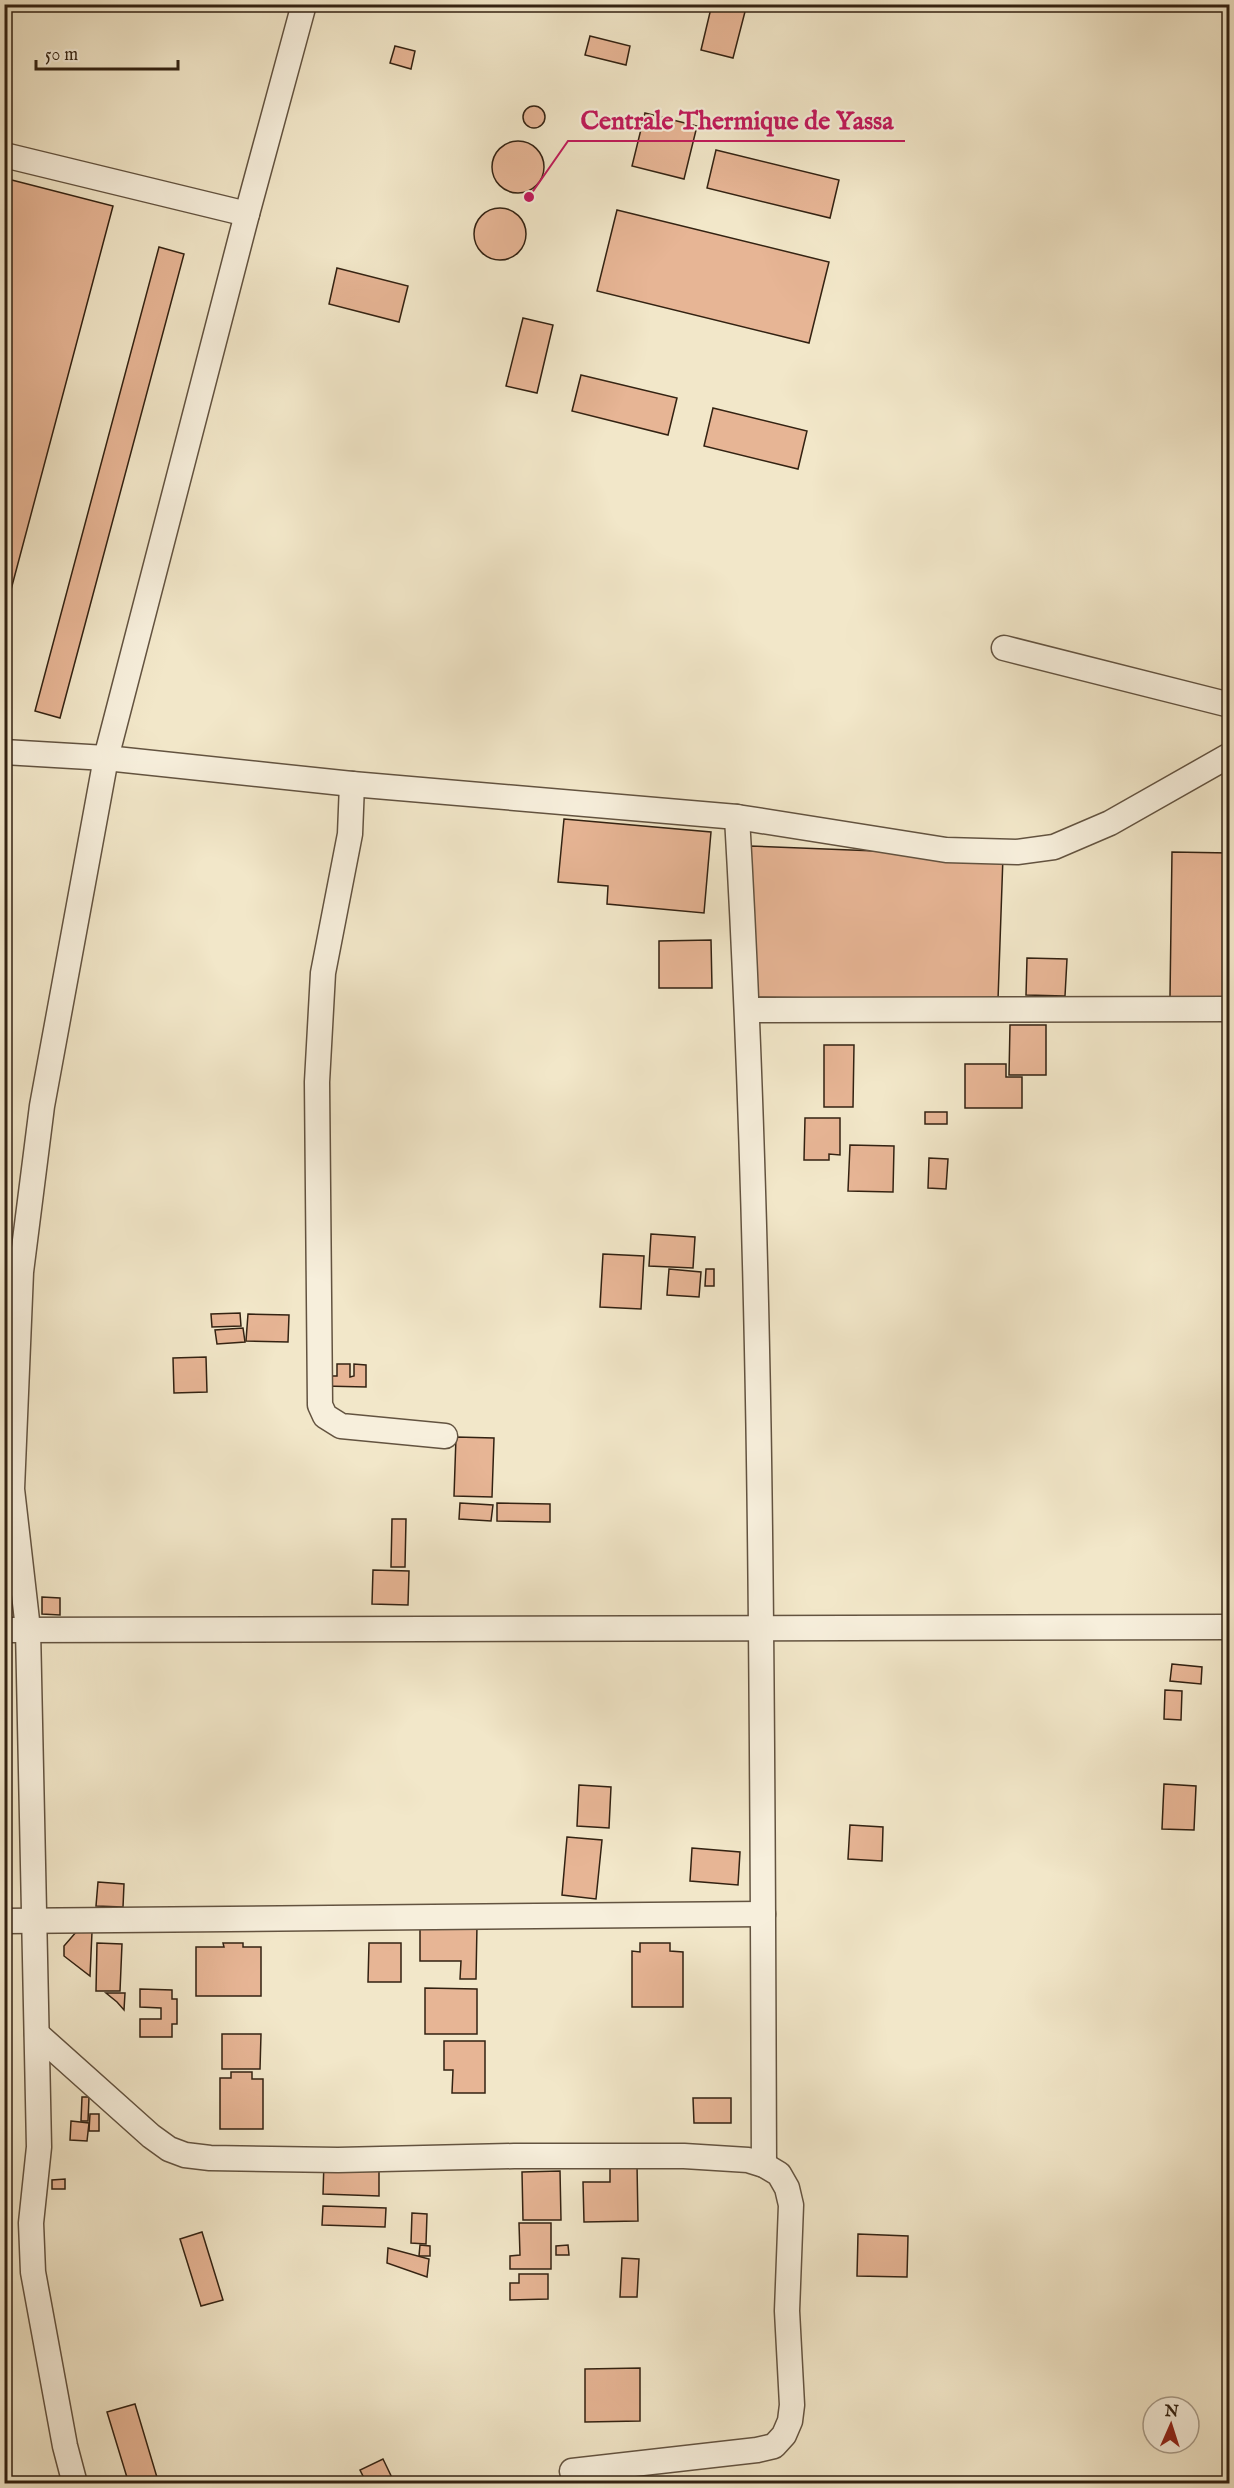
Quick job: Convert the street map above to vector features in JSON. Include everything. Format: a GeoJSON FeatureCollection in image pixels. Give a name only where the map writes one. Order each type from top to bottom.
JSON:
{"type":"FeatureCollection","features":[{"type":"Feature","properties":{"kind":"street"},"geometry":{"type":"LineString","coordinates":[[75,2484],[65,2446],[33,2272],[31,2223],[39,2147],[34,1921],[16,1629],[12,1489],[21,1272],[42,1106],[106,758],[304,4]]}},
{"type":"Feature","properties":{"kind":"street"},"geometry":{"type":"LineString","coordinates":[[4,155],[247,214]]}},
{"type":"Feature","properties":{"kind":"street"},"geometry":{"type":"LineString","coordinates":[[1004,648],[1230,705]]}},
{"type":"Feature","properties":{"kind":"street"},"geometry":{"type":"LineString","coordinates":[[4,752],[106,758],[352,784],[737,817],[946,850],[1017,852],[1053,847],[1110,823],[1230,755]]}},
{"type":"Feature","properties":{"kind":"street"},"geometry":{"type":"LineString","coordinates":[[352,784],[350,834],[323,973],[321,995],[317,1082],[320,1404],[325,1416],[341,1426],[445,1436]]}},
{"type":"Feature","properties":{"kind":"street"},"geometry":{"type":"LineString","coordinates":[[737,817],[748,1010],[762,1628],[765,2165]]}},
{"type":"Feature","properties":{"kind":"street"},"geometry":{"type":"LineString","coordinates":[[748,1010],[1230,1009]]}},
{"type":"Feature","properties":{"kind":"street"},"geometry":{"type":"LineString","coordinates":[[16,1629],[1230,1627]]}},
{"type":"Feature","properties":{"kind":"street"},"geometry":{"type":"LineString","coordinates":[[4,1921],[763,1914]]}},
{"type":"Feature","properties":{"kind":"street"},"geometry":{"type":"LineString","coordinates":[[37,2034],[151,2136],[169,2149],[186,2155],[210,2158],[339,2160],[514,2156],[684,2156],[748,2160],[765,2165],[779,2174],[787,2188],[791,2205],[787,2311],[792,2405],[790,2421],[783,2435],[774,2446],[757,2450],[572,2470]]}},
{"type":"Feature","properties":{"kind":"building"},"geometry":{"type":"Polygon","coordinates":[[[712,4],[747,4],[733,58],[701,50],[712,4]]]}},
{"type":"Feature","properties":{"kind":"building"},"geometry":{"type":"Polygon","coordinates":[[[590,36],[630,46],[626,65],[585,55],[590,36]]]}},
{"type":"Feature","properties":{"kind":"building"},"geometry":{"type":"Polygon","coordinates":[[[395,46],[415,51],[411,69],[390,63],[395,46]]]}},
{"type":"Feature","properties":{"kind":"building"},"geometry":{"type":"Polygon","coordinates":[[[534,106],[544,113],[545,117],[538,127],[534,128],[524,121],[523,117],[530,107],[534,106]]]}},
{"type":"Feature","properties":{"kind":"building"},"geometry":{"type":"Polygon","coordinates":[[[645,113],[697,126],[684,179],[632,166],[645,113]]]}},
{"type":"Feature","properties":{"kind":"building"},"geometry":{"type":"Polygon","coordinates":[[[513,141],[523,141],[532,145],[540,153],[544,167],[540,181],[532,189],[523,193],[513,193],[504,189],[496,181],[492,172],[492,162],[496,153],[504,145],[513,141]]]}},
{"type":"Feature","properties":{"kind":"building"},"geometry":{"type":"Polygon","coordinates":[[[716,150],[839,180],[830,218],[707,188],[716,150]]]}},
{"type":"Feature","properties":{"kind":"building"},"geometry":{"type":"Polygon","coordinates":[[[4,178],[113,206],[4,616],[4,178]]]}},
{"type":"Feature","properties":{"kind":"building"},"geometry":{"type":"Polygon","coordinates":[[[495,208],[505,208],[514,212],[522,220],[526,234],[522,248],[514,256],[505,260],[495,260],[486,256],[478,248],[474,239],[474,229],[478,220],[486,212],[495,208]]]}},
{"type":"Feature","properties":{"kind":"building"},"geometry":{"type":"Polygon","coordinates":[[[617,210],[829,262],[809,343],[597,291],[617,210]]]}},
{"type":"Feature","properties":{"kind":"building"},"geometry":{"type":"Polygon","coordinates":[[[159,247],[184,254],[60,718],[35,711],[159,247]]]}},
{"type":"Feature","properties":{"kind":"building"},"geometry":{"type":"Polygon","coordinates":[[[337,268],[408,286],[399,322],[329,304],[337,268]]]}},
{"type":"Feature","properties":{"kind":"building"},"geometry":{"type":"Polygon","coordinates":[[[523,318],[553,325],[537,393],[506,386],[523,318]]]}},
{"type":"Feature","properties":{"kind":"building"},"geometry":{"type":"Polygon","coordinates":[[[581,375],[677,398],[668,435],[572,411],[581,375]]]}},
{"type":"Feature","properties":{"kind":"building"},"geometry":{"type":"Polygon","coordinates":[[[713,408],[807,431],[798,469],[704,446],[713,408]]]}},
{"type":"Feature","properties":{"kind":"building"},"geometry":{"type":"Polygon","coordinates":[[[564,819],[711,832],[704,913],[607,904],[608,886],[558,882],[564,819]]]}},
{"type":"Feature","properties":{"kind":"building"},"geometry":{"type":"Polygon","coordinates":[[[750,846],[1003,856],[998,1000],[749,997],[750,846]]]}},
{"type":"Feature","properties":{"kind":"building"},"geometry":{"type":"Polygon","coordinates":[[[1172,852],[1230,853],[1230,998],[1170,997],[1172,852]]]}},
{"type":"Feature","properties":{"kind":"building"},"geometry":{"type":"Polygon","coordinates":[[[711,940],[712,988],[659,988],[659,941],[711,940]]]}},
{"type":"Feature","properties":{"kind":"building"},"geometry":{"type":"Polygon","coordinates":[[[1027,958],[1067,959],[1065,996],[1026,995],[1027,958]]]}},
{"type":"Feature","properties":{"kind":"building"},"geometry":{"type":"Polygon","coordinates":[[[1010,1025],[1046,1025],[1046,1075],[1009,1075],[1010,1025]]]}},
{"type":"Feature","properties":{"kind":"building"},"geometry":{"type":"Polygon","coordinates":[[[824,1045],[854,1045],[853,1107],[824,1107],[824,1045]]]}},
{"type":"Feature","properties":{"kind":"building"},"geometry":{"type":"Polygon","coordinates":[[[965,1064],[1006,1064],[1006,1077],[1022,1077],[1022,1108],[965,1108],[965,1064]]]}},
{"type":"Feature","properties":{"kind":"building"},"geometry":{"type":"Polygon","coordinates":[[[925,1112],[947,1112],[947,1124],[925,1124],[925,1112]]]}},
{"type":"Feature","properties":{"kind":"building"},"geometry":{"type":"Polygon","coordinates":[[[805,1118],[840,1118],[840,1155],[829,1154],[829,1160],[804,1160],[805,1118]]]}},
{"type":"Feature","properties":{"kind":"building"},"geometry":{"type":"Polygon","coordinates":[[[850,1145],[894,1146],[893,1192],[848,1191],[850,1145]]]}},
{"type":"Feature","properties":{"kind":"building"},"geometry":{"type":"Polygon","coordinates":[[[929,1158],[948,1159],[946,1189],[928,1188],[929,1158]]]}},
{"type":"Feature","properties":{"kind":"building"},"geometry":{"type":"Polygon","coordinates":[[[651,1234],[695,1237],[693,1268],[649,1266],[651,1234]]]}},
{"type":"Feature","properties":{"kind":"building"},"geometry":{"type":"Polygon","coordinates":[[[603,1254],[644,1256],[641,1309],[600,1307],[603,1254]]]}},
{"type":"Feature","properties":{"kind":"building"},"geometry":{"type":"Polygon","coordinates":[[[669,1269],[701,1272],[699,1297],[667,1295],[669,1269]]]}},
{"type":"Feature","properties":{"kind":"building"},"geometry":{"type":"Polygon","coordinates":[[[706,1269],[714,1269],[714,1286],[705,1286],[706,1269]]]}},
{"type":"Feature","properties":{"kind":"building"},"geometry":{"type":"Polygon","coordinates":[[[240,1313],[241,1326],[212,1327],[211,1314],[240,1313]]]}},
{"type":"Feature","properties":{"kind":"building"},"geometry":{"type":"Polygon","coordinates":[[[248,1314],[289,1315],[288,1342],[246,1341],[248,1314]]]}},
{"type":"Feature","properties":{"kind":"building"},"geometry":{"type":"Polygon","coordinates":[[[243,1328],[245,1342],[217,1344],[215,1330],[243,1328]]]}},
{"type":"Feature","properties":{"kind":"building"},"geometry":{"type":"Polygon","coordinates":[[[206,1357],[207,1392],[174,1393],[173,1358],[206,1357]]]}},
{"type":"Feature","properties":{"kind":"building"},"geometry":{"type":"Polygon","coordinates":[[[337,1364],[350,1364],[350,1377],[354,1376],[354,1364],[366,1365],[366,1387],[324,1386],[324,1376],[337,1376],[337,1364]]]}},
{"type":"Feature","properties":{"kind":"building"},"geometry":{"type":"Polygon","coordinates":[[[456,1437],[494,1438],[492,1497],[454,1496],[456,1437]]]}},
{"type":"Feature","properties":{"kind":"building"},"geometry":{"type":"Polygon","coordinates":[[[460,1503],[493,1505],[491,1521],[459,1519],[460,1503]]]}},
{"type":"Feature","properties":{"kind":"building"},"geometry":{"type":"Polygon","coordinates":[[[497,1503],[550,1504],[550,1522],[497,1521],[497,1503]]]}},
{"type":"Feature","properties":{"kind":"building"},"geometry":{"type":"Polygon","coordinates":[[[392,1519],[406,1519],[405,1567],[391,1567],[392,1519]]]}},
{"type":"Feature","properties":{"kind":"building"},"geometry":{"type":"Polygon","coordinates":[[[373,1570],[409,1571],[408,1605],[372,1604],[373,1570]]]}},
{"type":"Feature","properties":{"kind":"building"},"geometry":{"type":"Polygon","coordinates":[[[42,1597],[60,1598],[60,1615],[42,1614],[42,1597]]]}},
{"type":"Feature","properties":{"kind":"building"},"geometry":{"type":"Polygon","coordinates":[[[1172,1664],[1202,1667],[1201,1684],[1170,1681],[1172,1664]]]}},
{"type":"Feature","properties":{"kind":"building"},"geometry":{"type":"Polygon","coordinates":[[[1165,1690],[1182,1691],[1181,1720],[1164,1719],[1165,1690]]]}},
{"type":"Feature","properties":{"kind":"building"},"geometry":{"type":"Polygon","coordinates":[[[1164,1784],[1196,1786],[1194,1830],[1162,1829],[1164,1784]]]}},
{"type":"Feature","properties":{"kind":"building"},"geometry":{"type":"Polygon","coordinates":[[[579,1785],[611,1787],[609,1828],[577,1826],[579,1785]]]}},
{"type":"Feature","properties":{"kind":"building"},"geometry":{"type":"Polygon","coordinates":[[[850,1825],[883,1827],[882,1861],[848,1859],[850,1825]]]}},
{"type":"Feature","properties":{"kind":"building"},"geometry":{"type":"Polygon","coordinates":[[[567,1837],[602,1840],[596,1899],[562,1895],[567,1837]]]}},
{"type":"Feature","properties":{"kind":"building"},"geometry":{"type":"Polygon","coordinates":[[[692,1848],[740,1852],[738,1885],[690,1881],[692,1848]]]}},
{"type":"Feature","properties":{"kind":"building"},"geometry":{"type":"Polygon","coordinates":[[[98,1882],[124,1884],[123,1907],[96,1906],[98,1882]]]}},
{"type":"Feature","properties":{"kind":"building"},"geometry":{"type":"Polygon","coordinates":[[[420,1925],[477,1925],[476,1979],[460,1979],[461,1961],[420,1961],[420,1925]]]}},
{"type":"Feature","properties":{"kind":"building"},"geometry":{"type":"Polygon","coordinates":[[[77,1931],[92,1932],[90,1976],[64,1956],[64,1946],[77,1931]]]}},
{"type":"Feature","properties":{"kind":"building"},"geometry":{"type":"Polygon","coordinates":[[[97,1943],[122,1944],[120,1991],[96,1991],[97,1943]]]}},
{"type":"Feature","properties":{"kind":"building"},"geometry":{"type":"Polygon","coordinates":[[[223,1943],[243,1943],[243,1947],[261,1947],[261,1996],[196,1996],[196,1947],[224,1947],[223,1943]]]}},
{"type":"Feature","properties":{"kind":"building"},"geometry":{"type":"Polygon","coordinates":[[[369,1943],[401,1943],[401,1982],[368,1982],[369,1943]]]}},
{"type":"Feature","properties":{"kind":"building"},"geometry":{"type":"Polygon","coordinates":[[[640,1943],[670,1943],[670,1951],[683,1952],[683,2007],[632,2007],[632,1951],[640,1952],[640,1943]]]}},
{"type":"Feature","properties":{"kind":"building"},"geometry":{"type":"Polygon","coordinates":[[[425,1988],[477,1989],[477,2034],[425,2034],[425,1988]]]}},
{"type":"Feature","properties":{"kind":"building"},"geometry":{"type":"Polygon","coordinates":[[[140,1989],[172,1990],[172,1999],[177,1999],[177,2024],[172,2024],[172,2037],[140,2037],[140,2019],[161,2019],[161,2008],[140,2007],[140,1989]]]}},
{"type":"Feature","properties":{"kind":"building"},"geometry":{"type":"Polygon","coordinates":[[[106,1993],[125,1993],[124,2010],[117,2002],[106,1993]]]}},
{"type":"Feature","properties":{"kind":"building"},"geometry":{"type":"Polygon","coordinates":[[[222,2034],[261,2034],[260,2069],[222,2069],[222,2034]]]}},
{"type":"Feature","properties":{"kind":"building"},"geometry":{"type":"Polygon","coordinates":[[[444,2041],[485,2041],[485,2093],[452,2093],[453,2070],[444,2070],[444,2041]]]}},
{"type":"Feature","properties":{"kind":"building"},"geometry":{"type":"Polygon","coordinates":[[[231,2072],[252,2072],[252,2079],[263,2079],[263,2129],[220,2129],[220,2078],[231,2078],[231,2072]]]}},
{"type":"Feature","properties":{"kind":"building"},"geometry":{"type":"Polygon","coordinates":[[[82,2097],[89,2097],[88,2121],[81,2121],[82,2097]]]}},
{"type":"Feature","properties":{"kind":"building"},"geometry":{"type":"Polygon","coordinates":[[[693,2098],[731,2098],[731,2123],[694,2123],[693,2098]]]}},
{"type":"Feature","properties":{"kind":"building"},"geometry":{"type":"Polygon","coordinates":[[[90,2114],[99,2114],[99,2131],[89,2131],[90,2114]]]}},
{"type":"Feature","properties":{"kind":"building"},"geometry":{"type":"Polygon","coordinates":[[[71,2121],[89,2123],[87,2141],[70,2140],[71,2121]]]}},
{"type":"Feature","properties":{"kind":"building"},"geometry":{"type":"Polygon","coordinates":[[[324,2162],[379,2163],[379,2196],[323,2194],[324,2162]]]}},
{"type":"Feature","properties":{"kind":"building"},"geometry":{"type":"Polygon","coordinates":[[[610,2164],[637,2164],[638,2221],[584,2222],[583,2182],[610,2182],[610,2164]]]}},
{"type":"Feature","properties":{"kind":"building"},"geometry":{"type":"Polygon","coordinates":[[[560,2171],[561,2220],[523,2220],[522,2172],[560,2171]]]}},
{"type":"Feature","properties":{"kind":"building"},"geometry":{"type":"Polygon","coordinates":[[[65,2179],[65,2189],[52,2189],[52,2180],[65,2179]]]}},
{"type":"Feature","properties":{"kind":"building"},"geometry":{"type":"Polygon","coordinates":[[[323,2206],[386,2208],[385,2227],[322,2225],[323,2206]]]}},
{"type":"Feature","properties":{"kind":"building"},"geometry":{"type":"Polygon","coordinates":[[[412,2213],[427,2214],[426,2244],[411,2243],[412,2213]]]}},
{"type":"Feature","properties":{"kind":"building"},"geometry":{"type":"Polygon","coordinates":[[[519,2223],[551,2223],[551,2269],[510,2269],[510,2256],[520,2255],[519,2223]]]}},
{"type":"Feature","properties":{"kind":"building"},"geometry":{"type":"Polygon","coordinates":[[[202,2232],[223,2300],[201,2306],[180,2239],[202,2232]]]}},
{"type":"Feature","properties":{"kind":"building"},"geometry":{"type":"Polygon","coordinates":[[[858,2234],[908,2236],[907,2277],[857,2276],[858,2234]]]}},
{"type":"Feature","properties":{"kind":"building"},"geometry":{"type":"Polygon","coordinates":[[[420,2245],[430,2246],[430,2256],[419,2256],[420,2245]]]}},
{"type":"Feature","properties":{"kind":"building"},"geometry":{"type":"Polygon","coordinates":[[[568,2245],[569,2255],[556,2255],[556,2246],[568,2245]]]}},
{"type":"Feature","properties":{"kind":"building"},"geometry":{"type":"Polygon","coordinates":[[[388,2248],[429,2259],[427,2277],[387,2263],[388,2248]]]}},
{"type":"Feature","properties":{"kind":"building"},"geometry":{"type":"Polygon","coordinates":[[[622,2258],[639,2259],[637,2297],[620,2297],[622,2258]]]}},
{"type":"Feature","properties":{"kind":"building"},"geometry":{"type":"Polygon","coordinates":[[[519,2274],[548,2274],[548,2299],[510,2300],[510,2283],[519,2283],[519,2274]]]}},
{"type":"Feature","properties":{"kind":"building"},"geometry":{"type":"Polygon","coordinates":[[[640,2368],[640,2421],[585,2422],[585,2369],[640,2368]]]}},
{"type":"Feature","properties":{"kind":"building"},"geometry":{"type":"Polygon","coordinates":[[[135,2404],[159,2484],[129,2484],[107,2412],[135,2404]]]}},
{"type":"Feature","properties":{"kind":"building"},"geometry":{"type":"Polygon","coordinates":[[[383,2459],[395,2484],[367,2484],[360,2470],[383,2459]]]}},
{"type":"Feature","properties":{"kind":"building"},"geometry":{"type":"Polygon","coordinates":[[[502,2481],[502,2484],[436,2483],[502,2481]]]}},
{"type":"Feature","properties":{"kind":"place","name":"Centrale Thermique de Yassa"},"geometry":{"type":"Point","coordinates":[529,197]}}]}
